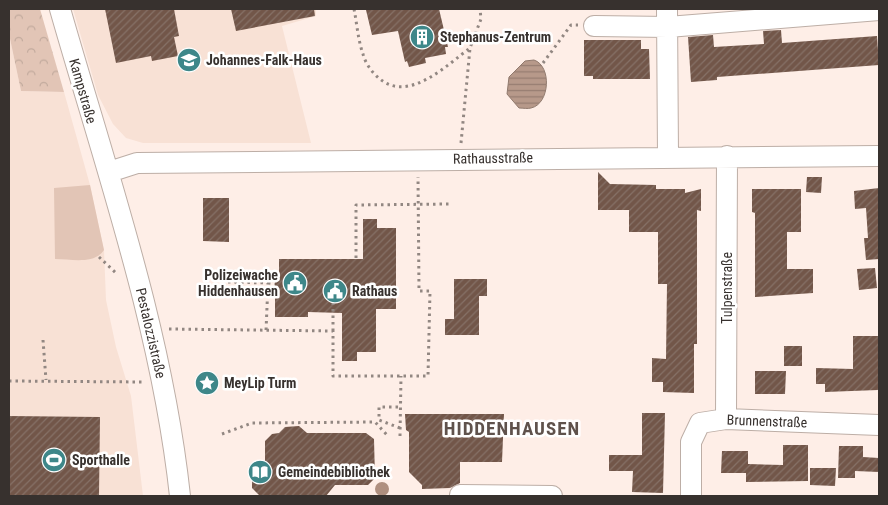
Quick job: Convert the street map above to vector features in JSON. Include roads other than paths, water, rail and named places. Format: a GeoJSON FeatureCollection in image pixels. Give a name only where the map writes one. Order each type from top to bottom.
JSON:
{"type":"FeatureCollection","features":[{"type":"Feature","properties":{"kind":"street","name":"Kampstraße"},"geometry":{"type":"LineString","coordinates":[[60,9],[108,172]]}},
{"type":"Feature","properties":{"kind":"street"},"geometry":{"type":"LineString","coordinates":[[594,26],[667,18],[879,10]]}},
{"type":"Feature","properties":{"kind":"street"},"geometry":{"type":"LineString","coordinates":[[667,18],[668,158]]}},
{"type":"Feature","properties":{"kind":"street","name":"Tulpenstraße"},"geometry":{"type":"LineString","coordinates":[[726,419],[727,156]]}},
{"type":"Feature","properties":{"kind":"street","name":"Rathausstraße"},"geometry":{"type":"LineString","coordinates":[[108,172],[136,163],[459,158],[879,156]]}},
{"type":"Feature","properties":{"kind":"street","name":"Pestalozzistraße"},"geometry":{"type":"LineString","coordinates":[[108,172],[152,328],[173,434],[180,496]]}},
{"type":"Feature","properties":{"kind":"street","name":"Brunnenstraße"},"geometry":{"type":"LineString","coordinates":[[691,496],[691,442],[700,423],[726,419],[879,425]]}},
{"type":"Feature","properties":{"kind":"street"},"geometry":{"type":"LineString","coordinates":[[460,495],[552,496]]}},
{"type":"Feature","properties":{"kind":"place","name":"Stephanus-Zentrum"},"geometry":{"type":"Point","coordinates":[422,37]}},
{"type":"Feature","properties":{"kind":"place","name":"Johannes-Falk-Haus"},"geometry":{"type":"Point","coordinates":[189,60]}},
{"type":"Feature","properties":{"kind":"place","name":"Polizeiwache Hiddenhausen"},"geometry":{"type":"Point","coordinates":[295,283]}},
{"type":"Feature","properties":{"kind":"place","name":"Rathaus"},"geometry":{"type":"Point","coordinates":[335,291]}},
{"type":"Feature","properties":{"kind":"place","name":"MeyLip Turm"},"geometry":{"type":"Point","coordinates":[207,383]}},
{"type":"Feature","properties":{"kind":"place","name":"Sporthalle"},"geometry":{"type":"Point","coordinates":[54,460]}},
{"type":"Feature","properties":{"kind":"place","name":"Gemeindebibliothek"},"geometry":{"type":"Point","coordinates":[260,472]}},
{"type":"Feature","properties":{"kind":"district","name":"HIDDENHAUSEN"},"geometry":{"type":"Point","coordinates":[512,428]}}]}
